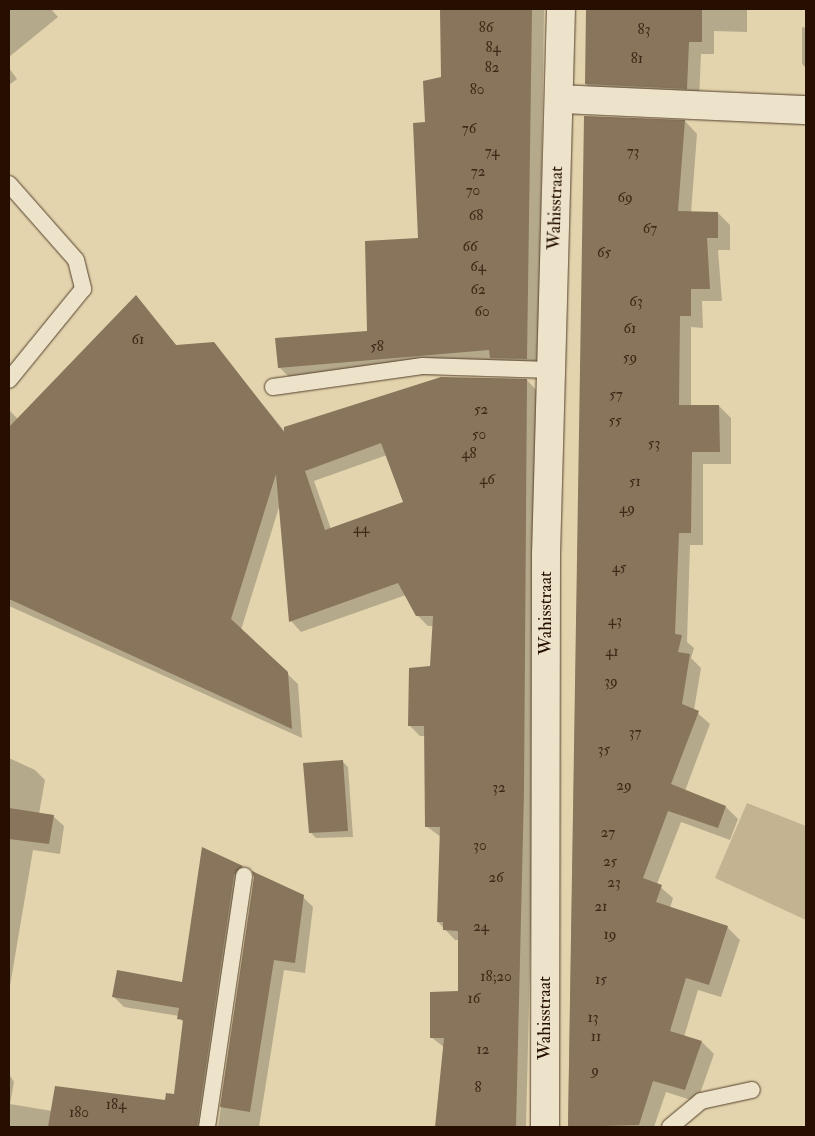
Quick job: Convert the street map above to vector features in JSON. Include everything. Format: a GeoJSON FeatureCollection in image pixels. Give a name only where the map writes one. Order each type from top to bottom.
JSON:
{"type":"FeatureCollection","features":[{"type":"Feature","properties":{"kind":"street","name":"Wahisstraat"},"geometry":{"type":"LineString","coordinates":[[545,1127],[546,555],[561,9]]}},
{"type":"Feature","properties":{"kind":"street"},"geometry":{"type":"LineString","coordinates":[[560,99],[806,110]]}},
{"type":"Feature","properties":{"kind":"lane"},"geometry":{"type":"LineString","coordinates":[[9,184],[76,260],[83,290],[9,380]]}},
{"type":"Feature","properties":{"kind":"lane"},"geometry":{"type":"LineString","coordinates":[[273,387],[423,366],[551,370]]}},
{"type":"Feature","properties":{"kind":"lane"},"geometry":{"type":"LineString","coordinates":[[207,1127],[244,876]]}},
{"type":"Feature","properties":{"kind":"lane"},"geometry":{"type":"LineString","coordinates":[[670,1127],[701,1101],[752,1090]]}},
{"type":"Feature","properties":{"kind":"shaded area"},"geometry":{"type":"Polygon","coordinates":[[[747,803],[806,826],[806,920],[715,878],[747,803]]]}},
{"type":"Feature","properties":{"kind":"building"},"geometry":{"type":"Polygon","coordinates":[[[440,9],[532,9],[527,359],[490,358],[489,350],[278,368],[275,338],[367,331],[365,241],[418,238],[413,123],[425,122],[423,81],[441,77],[440,9]]]}},
{"type":"Feature","properties":{"kind":"building"},"geometry":{"type":"Polygon","coordinates":[[[586,9],[702,9],[702,42],[689,42],[687,89],[585,84],[586,9]]]}},
{"type":"Feature","properties":{"kind":"building"},"geometry":{"type":"Polygon","coordinates":[[[584,116],[685,120],[678,211],[718,212],[718,238],[707,238],[710,289],[691,289],[691,316],[680,316],[679,405],[719,405],[720,452],[692,452],[691,533],[679,533],[675,634],[682,635],[678,652],[690,654],[682,704],[699,711],[671,784],[726,806],[718,828],[668,811],[643,878],[662,885],[656,902],[728,926],[709,985],[686,978],[670,1031],[702,1041],[685,1090],[653,1081],[639,1125],[568,1127],[584,116]]]}},
{"type":"Feature","properties":{"kind":"building"},"geometry":{"type":"Polygon","coordinates":[[[136,295],[176,345],[214,342],[284,432],[284,427],[441,377],[527,379],[524,791],[516,1127],[435,1127],[444,1038],[430,1038],[430,992],[458,991],[458,931],[443,930],[443,922],[437,922],[440,827],[425,827],[424,726],[408,726],[409,668],[430,666],[433,616],[416,616],[398,583],[289,622],[276,474],[231,619],[288,672],[292,729],[9,599],[9,427],[136,295]],[[381,443],[305,471],[325,530],[403,502],[381,443]]]}},
{"type":"Feature","properties":{"kind":"building"},"geometry":{"type":"Polygon","coordinates":[[[343,760],[348,831],[309,833],[303,763],[343,760]]]}},
{"type":"Feature","properties":{"kind":"building"},"geometry":{"type":"Polygon","coordinates":[[[9,808],[54,815],[49,844],[9,839],[9,808]]]}},
{"type":"Feature","properties":{"kind":"building"},"geometry":{"type":"Polygon","coordinates":[[[202,847],[243,866],[234,875],[197,1127],[48,1127],[55,1086],[165,1100],[166,1093],[174,1094],[183,1020],[177,1019],[179,1008],[112,997],[117,970],[182,982],[202,847]]]}},
{"type":"Feature","properties":{"kind":"building"},"geometry":{"type":"Polygon","coordinates":[[[252,871],[304,895],[295,963],[274,960],[250,1112],[220,1107],[254,877],[252,871]]]}}]}
